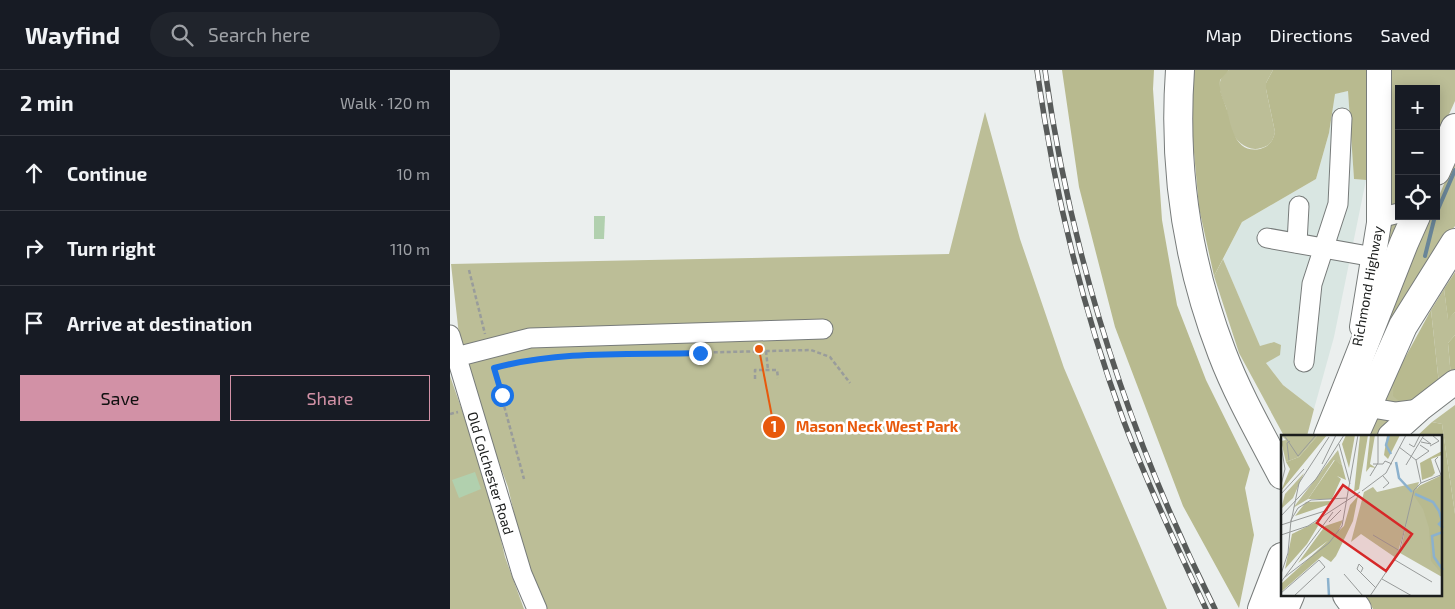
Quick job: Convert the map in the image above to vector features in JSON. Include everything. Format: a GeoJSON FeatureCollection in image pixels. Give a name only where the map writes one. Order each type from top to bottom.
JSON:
{"type":"FeatureCollection","features":[{"type":"Feature","properties":{"kind":"highway"},"geometry":{"type":"LineString","coordinates":[[1180,70],[1179,167],[1184,209],[1199,283],[1226,362],[1281,472]]}},
{"type":"Feature","properties":{"kind":"highway"},"geometry":{"type":"LineString","coordinates":[[1440,162],[1455,128]]}},
{"type":"Feature","properties":{"kind":"highway"},"geometry":{"type":"LineString","coordinates":[[1354,435],[1356,399],[1415,220]]}},
{"type":"Feature","properties":{"kind":"highway"},"geometry":{"type":"LineString","coordinates":[[1356,399],[1455,243]]}},
{"type":"Feature","properties":{"kind":"highway","name":"Richmond Highway"},"geometry":{"type":"LineString","coordinates":[[1329,435],[1356,399]]}},
{"type":"Feature","properties":{"kind":"highway"},"geometry":{"type":"LineString","coordinates":[[1262,609],[1281,560]]}},
{"type":"Feature","properties":{"kind":"highway"},"geometry":{"type":"LineString","coordinates":[[1284,609],[1290,596]]}},
{"type":"Feature","properties":{"kind":"highway"},"geometry":{"type":"LineString","coordinates":[[1348,596],[1355,609]]}},
{"type":"Feature","properties":{"kind":"main road","name":"Richmond Highway"},"geometry":{"type":"LineString","coordinates":[[1356,399],[1374,257],[1389,215],[1379,70]]}},
{"type":"Feature","properties":{"kind":"main road"},"geometry":{"type":"LineString","coordinates":[[1391,435],[1420,409],[1455,382]]}},
{"type":"Feature","properties":{"kind":"street"},"geometry":{"type":"LineString","coordinates":[[1304,362],[1312,284],[1338,204],[1342,118]]}},
{"type":"Feature","properties":{"kind":"street"},"geometry":{"type":"LineString","coordinates":[[1297,243],[1299,206]]}},
{"type":"Feature","properties":{"kind":"street"},"geometry":{"type":"LineString","coordinates":[[1267,238],[1374,257]]}},
{"type":"Feature","properties":{"kind":"street"},"geometry":{"type":"LineString","coordinates":[[456,357],[530,338],[823,329]]}},
{"type":"Feature","properties":{"kind":"street","name":"Old Colchester Road"},"geometry":{"type":"LineString","coordinates":[[450,335],[498,488],[522,574],[537,609]]}},
{"type":"Feature","properties":{"kind":"street"},"geometry":{"type":"LineString","coordinates":[[1356,399],[1396,412],[1420,409]]}},
{"type":"Feature","properties":{"kind":"path"},"geometry":{"type":"LineString","coordinates":[[469,270],[487,342]]}},
{"type":"Feature","properties":{"kind":"path"},"geometry":{"type":"LineString","coordinates":[[494,368],[531,359],[561,356],[811,350],[833,359],[850,382]]}},
{"type":"Feature","properties":{"kind":"path"},"geometry":{"type":"LineString","coordinates":[[766,351],[768,370]]}},
{"type":"Feature","properties":{"kind":"path"},"geometry":{"type":"LineString","coordinates":[[492,362],[524,479]]}},
{"type":"Feature","properties":{"kind":"path"},"geometry":{"type":"LineString","coordinates":[[755,379],[755,370],[777,370],[778,378]]}},
{"type":"Feature","properties":{"kind":"shaded area"},"geometry":{"type":"Polygon","coordinates":[[[1348,91],[1354,179],[1366,180],[1334,337],[1314,409],[1283,385],[1266,363],[1274,342],[1260,347],[1223,259],[1242,222],[1316,179],[1329,133],[1334,94],[1348,91]]]}},
{"type":"Feature","properties":{"kind":"green space"},"geometry":{"type":"Polygon","coordinates":[[[1062,70],[1154,70],[1153,89],[1162,220],[1177,305],[1206,380],[1250,469],[1245,488],[1254,535],[1239,608],[1183,506],[1115,327],[1079,187],[1062,70]]]}},
{"type":"Feature","properties":{"kind":"green space"},"geometry":{"type":"Polygon","coordinates":[[[1194,70],[1229,70],[1220,80],[1220,85],[1233,131],[1240,143],[1245,147],[1260,149],[1266,147],[1272,141],[1275,132],[1266,89],[1266,83],[1273,70],[1367,70],[1366,180],[1354,179],[1348,91],[1335,94],[1329,133],[1316,179],[1242,222],[1214,276],[1199,208],[1189,97],[1194,70]]]}},
{"type":"Feature","properties":{"kind":"green space"},"geometry":{"type":"Polygon","coordinates":[[[1229,70],[1273,70],[1266,83],[1266,89],[1275,132],[1267,146],[1256,149],[1247,147],[1239,142],[1231,130],[1220,87],[1221,78],[1229,70]]]}},
{"type":"Feature","properties":{"kind":"green space"},"geometry":{"type":"Polygon","coordinates":[[[1389,70],[1455,70],[1455,101],[1440,134],[1440,85],[1395,85],[1395,220],[1404,220],[1372,307],[1389,70]]]}},
{"type":"Feature","properties":{"kind":"green space"},"geometry":{"type":"Polygon","coordinates":[[[985,112],[1020,239],[1064,368],[1167,609],[544,609],[524,556],[508,487],[478,407],[459,335],[451,264],[949,254],[985,112]]]}},
{"type":"Feature","properties":{"kind":"green space"},"geometry":{"type":"Polygon","coordinates":[[[1455,158],[1455,226],[1435,255],[1348,435],[1394,297],[1428,220],[1440,220],[1440,194],[1455,158]]]}},
{"type":"Feature","properties":{"kind":"green space"},"geometry":{"type":"Polygon","coordinates":[[[1223,259],[1260,346],[1274,342],[1281,345],[1280,355],[1266,363],[1283,385],[1314,409],[1307,435],[1283,435],[1239,353],[1214,276],[1223,259]]]}},
{"type":"Feature","properties":{"kind":"green space"},"geometry":{"type":"Polygon","coordinates":[[[1455,272],[1455,312],[1448,320],[1444,289],[1455,272]]]}},
{"type":"Feature","properties":{"kind":"green space"},"geometry":{"type":"Polygon","coordinates":[[[1444,289],[1448,319],[1455,312],[1455,335],[1448,343],[1451,377],[1381,435],[1365,435],[1394,378],[1439,384],[1431,310],[1444,289]]]}},
{"type":"Feature","properties":{"kind":"green space"},"geometry":{"type":"Polygon","coordinates":[[[1431,310],[1439,384],[1411,399],[1399,401],[1393,396],[1394,378],[1431,310]]]}},
{"type":"Feature","properties":{"kind":"green space"},"geometry":{"type":"Polygon","coordinates":[[[1455,335],[1455,375],[1451,377],[1448,343],[1455,335]]]}},
{"type":"Feature","properties":{"kind":"green space"},"geometry":{"type":"Polygon","coordinates":[[[450,376],[488,484],[505,557],[524,609],[450,609],[450,376]]]}},
{"type":"Feature","properties":{"kind":"green space"},"geometry":{"type":"Polygon","coordinates":[[[1455,405],[1455,514],[1442,424],[1432,422],[1455,405]]]}},
{"type":"Feature","properties":{"kind":"green space"},"geometry":{"type":"Polygon","coordinates":[[[1432,422],[1442,424],[1455,514],[1455,609],[1373,609],[1366,596],[1442,596],[1442,435],[1418,435],[1432,422]]]}},
{"type":"Feature","properties":{"kind":"building"},"geometry":{"type":"Polygon","coordinates":[[[594,216],[605,216],[604,239],[594,239],[594,216]]]}},
{"type":"Feature","properties":{"kind":"building"},"geometry":{"type":"Polygon","coordinates":[[[475,472],[481,489],[459,498],[452,480],[475,472]]]}},
{"type":"Feature","properties":{"kind":"waterway"},"geometry":{"type":"LineString","coordinates":[[1440,205],[1455,170]]}},
{"type":"Feature","properties":{"kind":"waterway"},"geometry":{"type":"LineString","coordinates":[[1425,256],[1434,220]]}},
{"type":"Feature","properties":{"kind":"railway"},"geometry":{"type":"LineString","coordinates":[[1037,70],[1061,204],[1082,292],[1095,336],[1133,446],[1206,609]]}},
{"type":"Feature","properties":{"kind":"railway"},"geometry":{"type":"LineString","coordinates":[[1045,70],[1056,140],[1071,210],[1108,346],[1156,480],[1184,545],[1215,609]]}},
{"type":"Feature","properties":{"kind":"place","name":"Mason Neck West Park"},"geometry":{"type":"Point","coordinates":[759,349]}},
{"type":"Feature","properties":{"kind":"route"},"geometry":{"type":"LineString","coordinates":[[502,395],[494,368],[526,360],[561,356],[700,353]]}}]}
